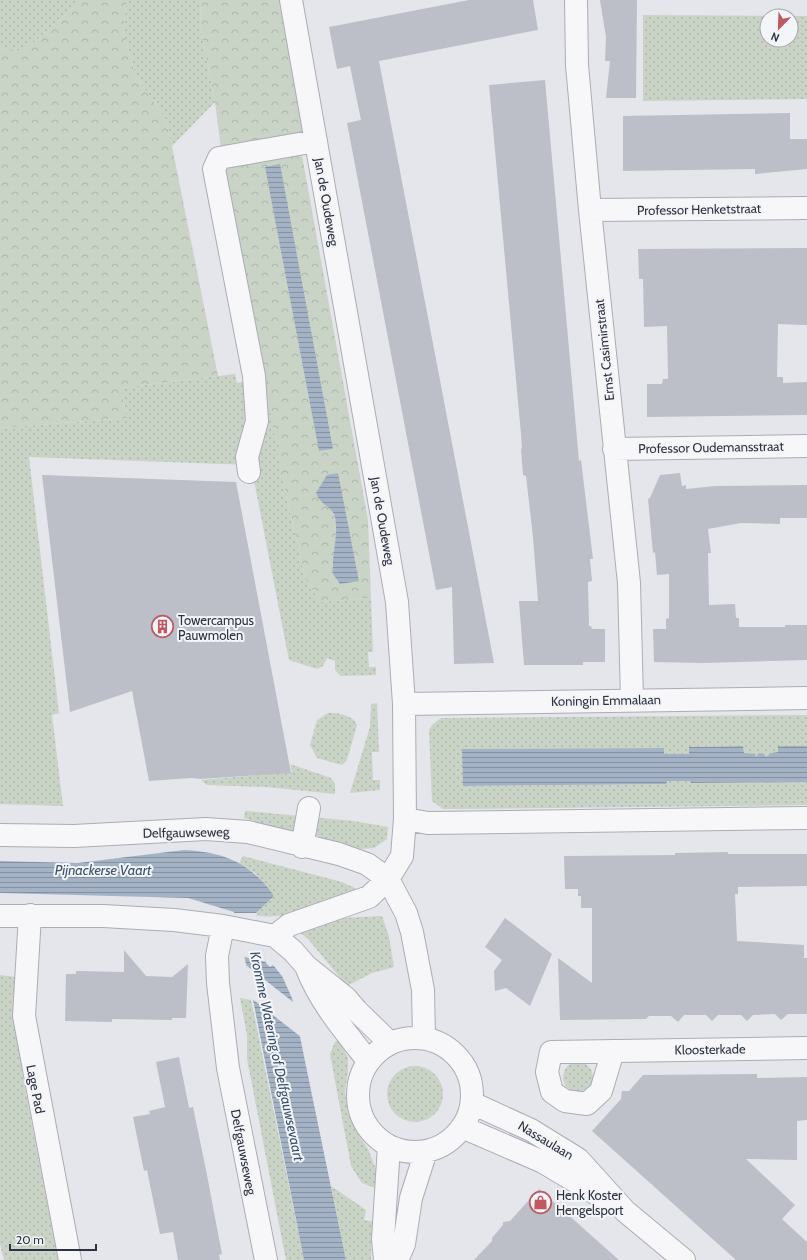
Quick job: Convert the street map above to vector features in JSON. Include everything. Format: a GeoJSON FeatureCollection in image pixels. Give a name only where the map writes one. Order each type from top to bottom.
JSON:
{"type":"FeatureCollection","features":[{"type":"Feature","properties":{"kind":"street","name":"Jan de Oudeweg"},"geometry":{"type":"LineString","coordinates":[[268,934],[289,925],[369,897],[388,879],[402,856],[405,819],[404,704],[397,602],[291,0]]}},
{"type":"Feature","properties":{"kind":"street","name":"Ernst Casimirstraat"},"geometry":{"type":"LineString","coordinates":[[576,0],[577,65],[590,210],[629,583],[632,700]]}},
{"type":"Feature","properties":{"kind":"street"},"geometry":{"type":"LineString","coordinates":[[248,472],[248,457],[257,421],[254,376],[214,169],[218,158],[316,141]]}},
{"type":"Feature","properties":{"kind":"street","name":"Professor Henketstraat"},"geometry":{"type":"LineString","coordinates":[[590,210],[807,208]]}},
{"type":"Feature","properties":{"kind":"street","name":"Professor Oudemansstraat"},"geometry":{"type":"LineString","coordinates":[[614,449],[807,446]]}},
{"type":"Feature","properties":{"kind":"street","name":"Koningin Emmalaan"},"geometry":{"type":"LineString","coordinates":[[404,704],[807,698]]}},
{"type":"Feature","properties":{"kind":"street"},"geometry":{"type":"LineString","coordinates":[[302,847],[309,808]]}},
{"type":"Feature","properties":{"kind":"street"},"geometry":{"type":"LineString","coordinates":[[405,819],[428,823],[807,818]]}},
{"type":"Feature","properties":{"kind":"street","name":"Delfgauwseweg"},"geometry":{"type":"LineString","coordinates":[[0,835],[74,836],[206,829],[248,832],[302,847],[339,854],[368,864],[388,879]]}},
{"type":"Feature","properties":{"kind":"street"},"geometry":{"type":"LineString","coordinates":[[388,879],[406,913],[416,948],[423,990],[424,1038]]}},
{"type":"Feature","properties":{"kind":"street","name":"Lage Pad"},"geometry":{"type":"LineString","coordinates":[[30,915],[24,1016],[70,1260]]}},
{"type":"Feature","properties":{"kind":"street"},"geometry":{"type":"LineString","coordinates":[[0,916],[111,916],[174,920],[230,927],[268,934],[293,951],[306,966],[346,998],[357,1011],[390,1043]]}},
{"type":"Feature","properties":{"kind":"street","name":"Delfgauwseweg"},"geometry":{"type":"LineString","coordinates":[[230,927],[217,956],[218,976],[228,1068],[266,1260]]}},
{"type":"Feature","properties":{"kind":"street"},"geometry":{"type":"LineString","coordinates":[[306,966],[316,991],[329,1012],[368,1060]]}},
{"type":"Feature","properties":{"kind":"street"},"geometry":{"type":"LineString","coordinates":[[407,1038],[424,1038],[442,1044],[458,1057],[464,1065],[471,1083],[472,1103],[462,1127],[446,1143],[426,1151],[407,1152],[389,1146],[377,1138],[368,1127],[361,1115],[357,1101],[358,1086],[368,1060],[375,1053],[390,1043],[407,1038]]}},
{"type":"Feature","properties":{"kind":"street","name":"Kloosterkade"},"geometry":{"type":"LineString","coordinates":[[613,1051],[807,1048]]}},
{"type":"Feature","properties":{"kind":"street","name":"Nassaulaan"},"geometry":{"type":"LineString","coordinates":[[472,1103],[531,1130],[578,1159],[625,1211],[684,1260]]}},
{"type":"Feature","properties":{"kind":"street","name":"Nassaulaan"},"geometry":{"type":"LineString","coordinates":[[462,1127],[543,1162],[625,1211]]}},
{"type":"Feature","properties":{"kind":"street"},"geometry":{"type":"LineString","coordinates":[[385,1260],[383,1238],[389,1146]]}},
{"type":"Feature","properties":{"kind":"street"},"geometry":{"type":"LineString","coordinates":[[397,1260],[404,1244],[411,1198],[426,1151]]}},
{"type":"Feature","properties":{"kind":"green space"},"geometry":{"type":"Polygon","coordinates":[[[0,0],[83,0],[24,51],[0,49],[0,0]]]}},
{"type":"Feature","properties":{"kind":"green space"},"geometry":{"type":"Polygon","coordinates":[[[83,0],[127,0],[123,31],[136,77],[165,118],[172,146],[218,376],[121,388],[127,418],[0,428],[0,49],[24,51],[83,0]]]}},
{"type":"Feature","properties":{"kind":"green space"},"geometry":{"type":"Polygon","coordinates":[[[127,0],[201,0],[200,25],[215,102],[172,146],[165,118],[136,77],[123,31],[127,0]]]}},
{"type":"Feature","properties":{"kind":"green space"},"geometry":{"type":"Polygon","coordinates":[[[201,0],[279,0],[305,135],[221,149],[215,102],[200,25],[201,0]]]}},
{"type":"Feature","properties":{"kind":"green space"},"geometry":{"type":"Polygon","coordinates":[[[643,15],[759,16],[759,48],[799,48],[799,16],[807,16],[807,99],[643,101],[643,15]]]}},
{"type":"Feature","properties":{"kind":"green space"},"geometry":{"type":"Polygon","coordinates":[[[301,150],[368,520],[371,598],[320,602],[305,577],[287,499],[223,164],[301,150]],[[266,167],[319,451],[333,449],[266,167]],[[337,473],[333,512],[337,532],[332,567],[359,581],[359,580],[337,473]]]}},
{"type":"Feature","properties":{"kind":"green space"},"geometry":{"type":"Polygon","coordinates":[[[235,374],[237,383],[264,377],[287,499],[305,577],[320,602],[371,598],[373,652],[368,652],[369,667],[376,667],[376,675],[341,676],[335,670],[335,661],[327,658],[323,666],[317,669],[289,660],[251,465],[29,457],[59,713],[52,715],[63,806],[0,804],[0,428],[127,418],[121,388],[235,374]]]}},
{"type":"Feature","properties":{"kind":"green space"},"geometry":{"type":"Polygon","coordinates":[[[377,703],[379,752],[372,752],[373,780],[380,780],[380,790],[350,793],[370,727],[371,704],[377,703]]]}},
{"type":"Feature","properties":{"kind":"green space"},"geometry":{"type":"Polygon","coordinates":[[[328,713],[345,715],[352,719],[357,725],[347,760],[342,765],[317,758],[310,745],[317,720],[328,713]]]}},
{"type":"Feature","properties":{"kind":"green space"},"geometry":{"type":"Polygon","coordinates":[[[807,715],[807,746],[779,746],[778,752],[761,758],[744,753],[743,746],[689,747],[689,754],[664,754],[664,748],[463,749],[463,786],[666,784],[666,781],[691,781],[691,783],[807,782],[807,805],[443,809],[432,801],[429,730],[432,725],[441,718],[807,715]]]}},
{"type":"Feature","properties":{"kind":"green space"},"geometry":{"type":"Polygon","coordinates":[[[290,764],[331,778],[335,784],[335,794],[267,787],[207,785],[201,780],[292,772],[290,764]]]}},
{"type":"Feature","properties":{"kind":"green space"},"geometry":{"type":"Polygon","coordinates":[[[245,811],[354,821],[388,827],[387,839],[374,848],[361,849],[244,818],[245,811]]]}},
{"type":"Feature","properties":{"kind":"green space"},"geometry":{"type":"Polygon","coordinates":[[[243,856],[342,882],[357,889],[333,901],[309,910],[285,915],[258,916],[257,912],[274,896],[255,873],[239,863],[243,856]]]}},
{"type":"Feature","properties":{"kind":"green space"},"geometry":{"type":"Polygon","coordinates":[[[382,916],[389,937],[394,967],[372,973],[347,986],[308,939],[294,928],[344,918],[382,916]]]}},
{"type":"Feature","properties":{"kind":"green space"},"geometry":{"type":"Polygon","coordinates":[[[0,975],[16,977],[22,1072],[58,1260],[4,1260],[0,1244],[0,975]]]}},
{"type":"Feature","properties":{"kind":"green space"},"geometry":{"type":"Polygon","coordinates":[[[240,998],[251,1000],[252,1004],[304,1260],[286,1260],[247,1059],[247,1035],[240,998]]]}},
{"type":"Feature","properties":{"kind":"green space"},"geometry":{"type":"Polygon","coordinates":[[[339,1040],[348,1058],[348,1072],[345,1091],[348,1113],[357,1132],[368,1149],[377,1172],[375,1188],[362,1183],[351,1166],[330,1054],[335,1042],[339,1040]]]}},
{"type":"Feature","properties":{"kind":"green space"},"geometry":{"type":"Polygon","coordinates":[[[578,1062],[589,1066],[593,1077],[589,1088],[578,1092],[567,1088],[563,1077],[567,1066],[578,1062]]]}},
{"type":"Feature","properties":{"kind":"green space"},"geometry":{"type":"Polygon","coordinates":[[[409,1066],[421,1066],[431,1070],[439,1078],[443,1088],[443,1100],[439,1110],[431,1118],[421,1122],[409,1122],[399,1118],[391,1110],[387,1100],[387,1088],[391,1078],[399,1070],[409,1066]]]}},
{"type":"Feature","properties":{"kind":"green space"},"geometry":{"type":"Polygon","coordinates":[[[331,1186],[366,1210],[364,1220],[372,1221],[371,1260],[346,1260],[331,1186]]]}},
{"type":"Feature","properties":{"kind":"water"},"geometry":{"type":"Polygon","coordinates":[[[280,164],[333,449],[319,451],[265,167],[280,164]]]}},
{"type":"Feature","properties":{"kind":"water"},"geometry":{"type":"Polygon","coordinates":[[[338,473],[359,581],[340,584],[333,574],[336,531],[335,517],[332,511],[320,500],[316,493],[327,475],[338,473]]]}},
{"type":"Feature","properties":{"kind":"water"},"geometry":{"type":"Polygon","coordinates":[[[743,746],[744,753],[755,754],[756,757],[759,753],[764,754],[766,757],[772,753],[778,752],[778,746],[807,746],[807,782],[691,783],[690,781],[667,781],[666,784],[463,786],[462,749],[664,748],[664,754],[689,754],[689,747],[743,746]]]}},
{"type":"Feature","properties":{"kind":"water"},"geometry":{"type":"Polygon","coordinates":[[[184,850],[212,853],[235,861],[256,875],[274,896],[256,913],[266,963],[270,967],[273,965],[282,976],[292,998],[346,1260],[304,1260],[246,964],[234,912],[188,898],[0,893],[0,861],[78,863],[184,850]]]}},
{"type":"Feature","properties":{"kind":"pier"},"geometry":{"type":"Polygon","coordinates":[[[234,913],[256,913],[266,962],[244,957],[234,913]]]}},
{"type":"Feature","properties":{"kind":"pier"},"geometry":{"type":"Polygon","coordinates":[[[246,965],[293,1002],[301,1037],[251,998],[246,965]]]}},
{"type":"Feature","properties":{"kind":"building"},"geometry":{"type":"Polygon","coordinates":[[[469,0],[533,0],[538,30],[379,61],[494,663],[454,664],[452,587],[436,590],[347,123],[361,120],[350,66],[337,69],[329,27],[469,0]]]}},
{"type":"Feature","properties":{"kind":"building"},"geometry":{"type":"Polygon","coordinates":[[[600,0],[637,0],[636,98],[606,98],[610,61],[605,61],[606,37],[600,0]]]}},
{"type":"Feature","properties":{"kind":"building"},"geometry":{"type":"Polygon","coordinates":[[[545,80],[579,461],[581,460],[593,559],[590,559],[592,581],[588,582],[589,626],[591,626],[592,629],[605,629],[605,662],[583,662],[583,665],[524,665],[519,601],[538,601],[526,476],[523,475],[521,434],[489,85],[545,80]]]}},
{"type":"Feature","properties":{"kind":"building"},"geometry":{"type":"Polygon","coordinates":[[[790,113],[790,139],[807,139],[807,169],[755,174],[755,169],[623,171],[623,116],[790,113]]]}},
{"type":"Feature","properties":{"kind":"building"},"geometry":{"type":"Polygon","coordinates":[[[807,248],[807,325],[778,324],[777,377],[783,377],[783,383],[807,382],[807,415],[647,417],[647,384],[662,384],[663,379],[668,379],[667,326],[644,327],[643,279],[639,279],[638,249],[807,248]]]}},
{"type":"Feature","properties":{"kind":"building"},"geometry":{"type":"Polygon","coordinates":[[[680,473],[682,486],[686,485],[686,489],[716,486],[807,485],[807,518],[780,518],[780,524],[741,523],[708,529],[711,553],[708,553],[709,605],[735,604],[736,618],[739,618],[739,627],[785,627],[785,625],[807,625],[807,660],[703,663],[654,662],[653,629],[666,629],[666,619],[669,618],[669,574],[657,575],[655,552],[653,553],[648,499],[650,498],[660,475],[680,473]]]}},
{"type":"Feature","properties":{"kind":"building","name":"Towercampus Pauwmolen"},"geometry":{"type":"Polygon","coordinates":[[[42,475],[236,482],[291,773],[149,781],[132,691],[70,712],[42,475]]]}},
{"type":"Feature","properties":{"kind":"building"},"geometry":{"type":"Polygon","coordinates":[[[728,852],[728,854],[807,854],[807,886],[738,887],[738,894],[735,894],[737,941],[804,945],[804,958],[807,958],[807,1014],[788,1014],[781,1020],[775,1014],[753,1015],[747,1021],[741,1015],[718,1015],[712,1021],[706,1015],[684,1015],[678,1022],[671,1016],[649,1016],[646,1019],[560,1020],[558,958],[592,983],[592,908],[581,908],[581,896],[578,896],[578,889],[565,889],[564,856],[675,855],[675,853],[728,852]]]}},
{"type":"Feature","properties":{"kind":"building"},"geometry":{"type":"Polygon","coordinates":[[[505,918],[552,954],[530,1006],[506,988],[495,991],[494,971],[502,960],[485,947],[505,918]]]}},
{"type":"Feature","properties":{"kind":"building"},"geometry":{"type":"Polygon","coordinates":[[[124,950],[146,976],[172,977],[188,964],[186,1018],[172,1018],[172,1020],[112,1019],[112,1022],[65,1021],[66,974],[76,974],[76,971],[124,972],[124,950]]]}},
{"type":"Feature","properties":{"kind":"building"},"geometry":{"type":"Polygon","coordinates":[[[179,1057],[189,1108],[193,1107],[206,1170],[222,1254],[219,1255],[220,1260],[178,1260],[173,1232],[160,1234],[147,1170],[144,1171],[133,1117],[150,1114],[149,1111],[165,1107],[156,1062],[179,1057]]]}},
{"type":"Feature","properties":{"kind":"building"},"geometry":{"type":"Polygon","coordinates":[[[757,1074],[757,1078],[807,1077],[807,1120],[797,1121],[797,1160],[746,1159],[795,1205],[782,1219],[807,1242],[807,1260],[736,1260],[592,1131],[621,1099],[622,1091],[629,1091],[643,1075],[757,1074]]]}},
{"type":"Feature","properties":{"kind":"building"},"geometry":{"type":"Polygon","coordinates":[[[539,1189],[619,1260],[474,1260],[492,1241],[492,1238],[503,1225],[503,1222],[510,1221],[539,1189]]]}},
{"type":"Feature","properties":{"kind":"place","name":"Towercampus Pauwmolen"},"geometry":{"type":"Point","coordinates":[162,627]}},
{"type":"Feature","properties":{"kind":"place","name":"Henk Koster Hengelsport"},"geometry":{"type":"Point","coordinates":[540,1202]}},
{"type":"Feature","properties":{"kind":"water label","name":"Pijnackerse Vaart"},"geometry":{"type":"Point","coordinates":[103,870]}},
{"type":"Feature","properties":{"kind":"water label","name":"Kromme Watering of Delfgauwsevaart"},"geometry":{"type":"Point","coordinates":[277,1056]}}]}
